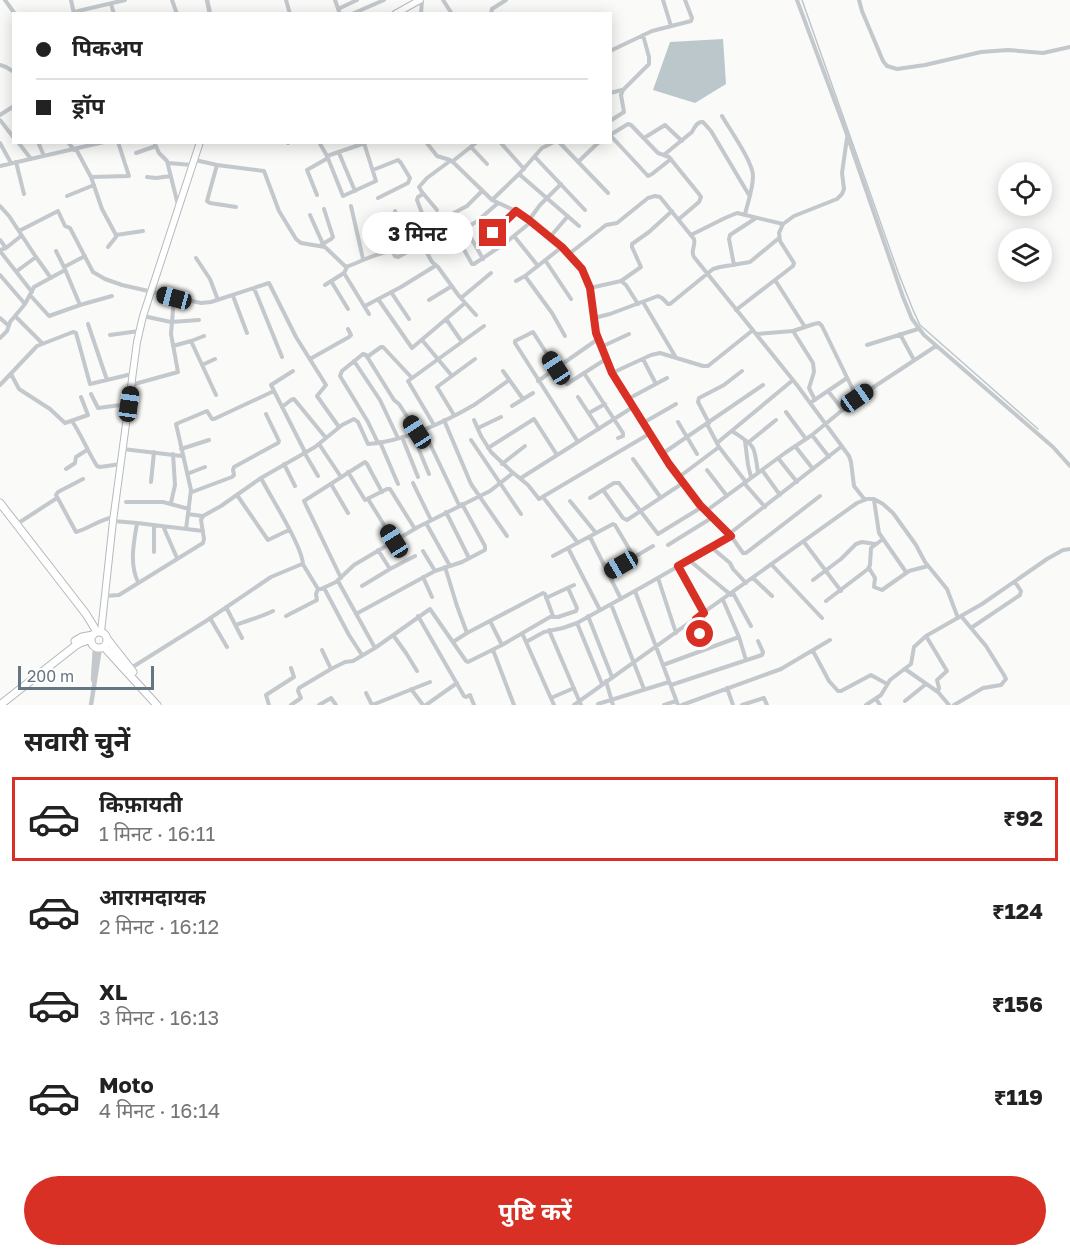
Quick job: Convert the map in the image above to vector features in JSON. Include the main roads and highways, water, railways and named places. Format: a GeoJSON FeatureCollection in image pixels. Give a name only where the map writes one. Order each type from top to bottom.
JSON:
{"type":"FeatureCollection","features":[{"type":"Feature","properties":{"kind":"highway"},"geometry":{"type":"LineString","coordinates":[[0,503],[86,614],[99,640],[156,704]]}},
{"type":"Feature","properties":{"kind":"highway"},"geometry":{"type":"LineString","coordinates":[[99,640],[131,668],[156,704]]}},
{"type":"Feature","properties":{"kind":"highway"},"geometry":{"type":"LineString","coordinates":[[1,702],[75,646],[99,640]]}},
{"type":"Feature","properties":{"kind":"main road"},"geometry":{"type":"LineString","coordinates":[[399,12],[419,1]]}},
{"type":"Feature","properties":{"kind":"main road"},"geometry":{"type":"LineString","coordinates":[[99,640],[139,331],[199,144]]}},
{"type":"Feature","properties":{"kind":"waterway"},"geometry":{"type":"LineString","coordinates":[[802,0],[898,272],[920,325],[1038,429]]}}]}
